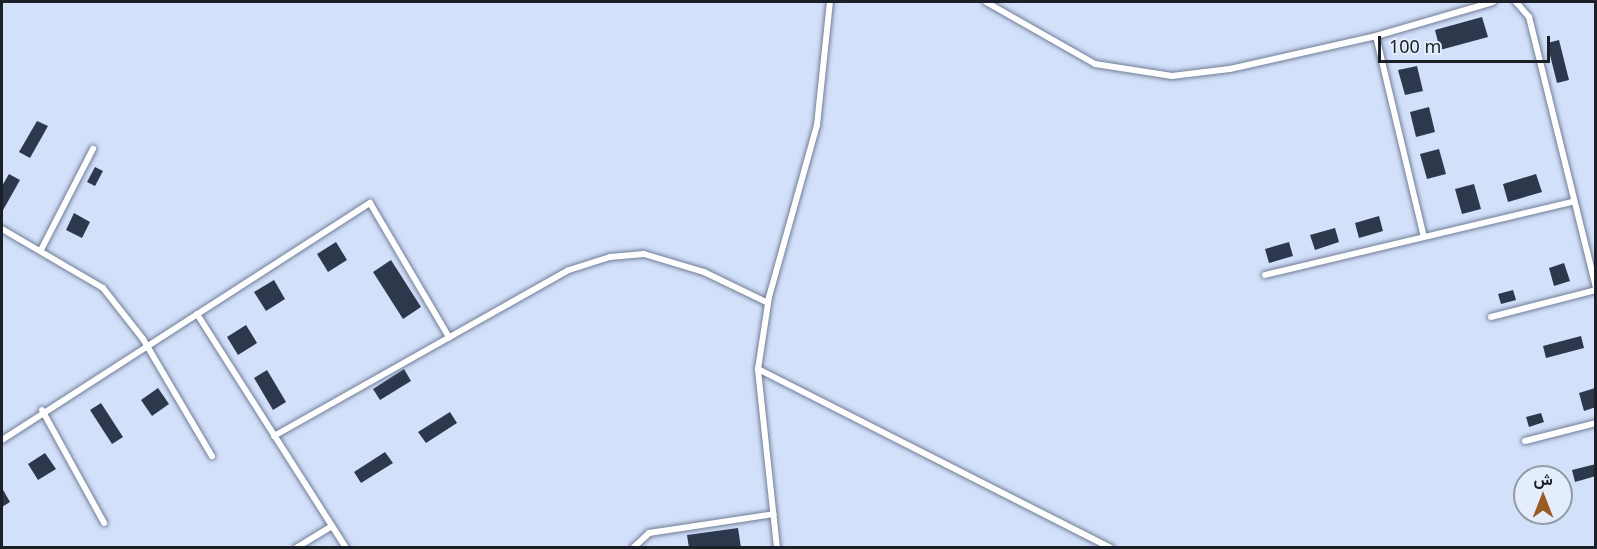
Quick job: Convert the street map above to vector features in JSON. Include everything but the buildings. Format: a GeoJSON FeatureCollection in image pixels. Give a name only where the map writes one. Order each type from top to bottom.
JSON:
{"type":"FeatureCollection","features":[{"type":"Feature","properties":{"kind":"lane"},"geometry":{"type":"LineString","coordinates":[[777,548],[758,369],[768,303],[817,124],[830,2]]}},
{"type":"Feature","properties":{"kind":"lane"},"geometry":{"type":"LineString","coordinates":[[986,2],[1095,64],[1153,75],[1230,69],[1376,36],[1493,2]]}},
{"type":"Feature","properties":{"kind":"lane"},"geometry":{"type":"LineString","coordinates":[[1491,317],[1596,289],[1571,202],[1529,17],[1516,2]]}},
{"type":"Feature","properties":{"kind":"lane"},"geometry":{"type":"LineString","coordinates":[[1376,36],[1423,234]]}},
{"type":"Feature","properties":{"kind":"lane"},"geometry":{"type":"LineString","coordinates":[[41,250],[93,149]]}},
{"type":"Feature","properties":{"kind":"lane"},"geometry":{"type":"LineString","coordinates":[[1265,275],[1423,234],[1571,202]]}},
{"type":"Feature","properties":{"kind":"lane"},"geometry":{"type":"LineString","coordinates":[[2,440],[42,410],[370,203],[449,337]]}},
{"type":"Feature","properties":{"kind":"lane"},"geometry":{"type":"LineString","coordinates":[[2,229],[103,288],[146,345],[212,456]]}},
{"type":"Feature","properties":{"kind":"lane"},"geometry":{"type":"LineString","coordinates":[[274,436],[569,270],[610,257],[644,254],[704,272],[768,303]]}},
{"type":"Feature","properties":{"kind":"lane"},"geometry":{"type":"LineString","coordinates":[[197,314],[346,548]]}},
{"type":"Feature","properties":{"kind":"lane"},"geometry":{"type":"LineString","coordinates":[[758,369],[1111,548]]}},
{"type":"Feature","properties":{"kind":"lane"},"geometry":{"type":"LineString","coordinates":[[42,410],[104,523]]}},
{"type":"Feature","properties":{"kind":"lane"},"geometry":{"type":"LineString","coordinates":[[1525,441],[1596,423]]}},
{"type":"Feature","properties":{"kind":"lane"},"geometry":{"type":"LineString","coordinates":[[633,548],[649,533],[774,514]]}},
{"type":"Feature","properties":{"kind":"lane"},"geometry":{"type":"LineString","coordinates":[[296,548],[332,526]]}}]}
